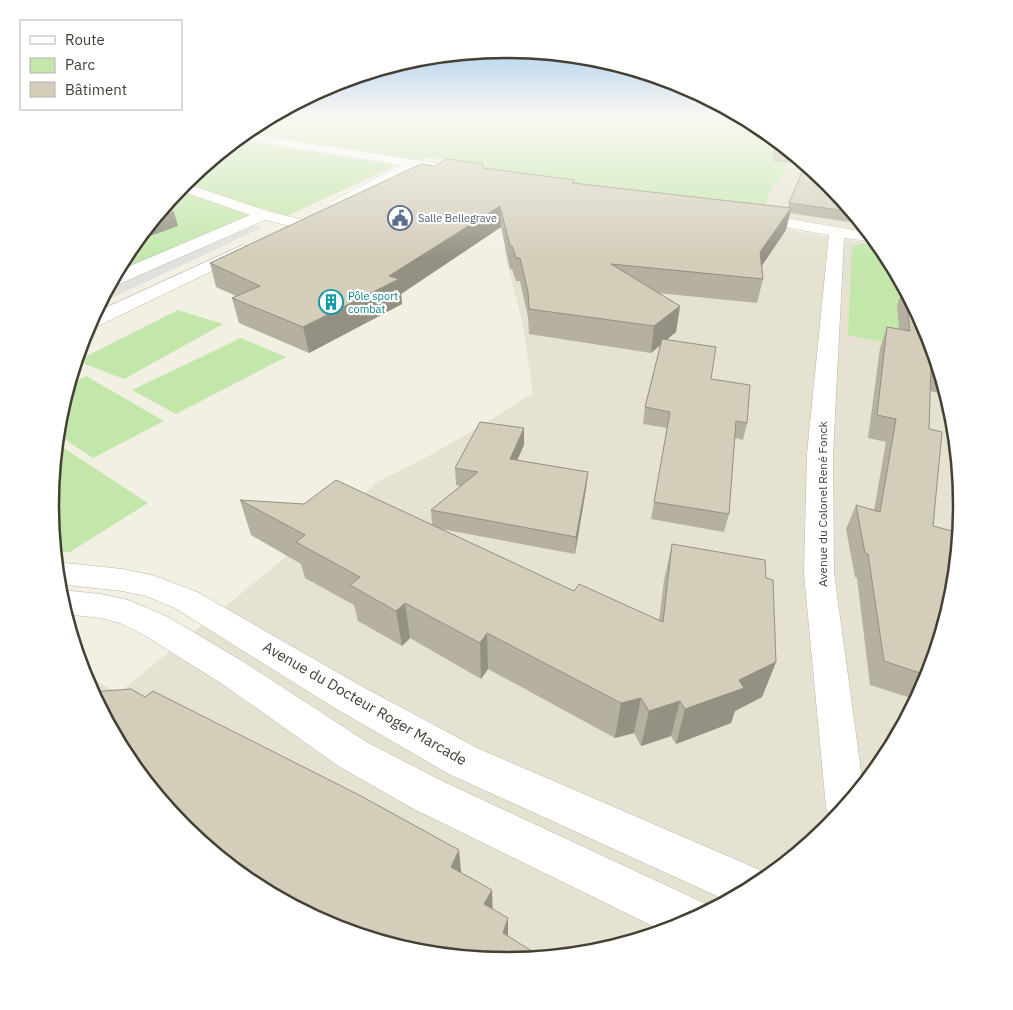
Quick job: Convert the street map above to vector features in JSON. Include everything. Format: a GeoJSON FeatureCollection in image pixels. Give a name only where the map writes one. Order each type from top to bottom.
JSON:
{"type":"FeatureCollection","features":[{"type":"Feature","properties":{"kind":"street"},"geometry":{"type":"LineString","coordinates":[[272,236],[414,164]]}},
{"type":"Feature","properties":{"kind":"street"},"geometry":{"type":"LineString","coordinates":[[415,164],[470,173]]}},
{"type":"Feature","properties":{"kind":"street"},"geometry":{"type":"LineString","coordinates":[[190,189],[263,214],[298,223]]}},
{"type":"Feature","properties":{"kind":"street"},"geometry":{"type":"LineString","coordinates":[[122,276],[263,214]]}},
{"type":"Feature","properties":{"kind":"street"},"geometry":{"type":"LineString","coordinates":[[738,215],[864,236]]}},
{"type":"Feature","properties":{"kind":"street","name":"Avenue du Colonel René Fonck"},"geometry":{"type":"LineString","coordinates":[[839,232],[836,236],[820,454],[819,573],[845,798]]}},
{"type":"Feature","properties":{"kind":"street"},"geometry":{"type":"LineString","coordinates":[[100,318],[254,244]]}},
{"type":"Feature","properties":{"kind":"street","name":"Avenue du Docteur Roger Marcade"},"geometry":{"type":"LineString","coordinates":[[65,574],[122,580],[152,586],[186,600],[348,697],[463,761],[742,885]]}},
{"type":"Feature","properties":{"kind":"street"},"geometry":{"type":"LineString","coordinates":[[70,603],[101,606],[128,612],[156,626],[233,672],[354,755],[428,794],[683,916]]}},
{"type":"Feature","properties":{"kind":"shaded area"},"geometry":{"type":"Polygon","coordinates":[[[777,164],[796,164],[823,189],[859,229],[762,214],[773,183],[777,164]]]}},
{"type":"Feature","properties":{"kind":"shaded area"},"geometry":{"type":"Polygon","coordinates":[[[495,182],[870,243],[908,307],[930,361],[939,389],[945,418],[953,476],[953,534],[950,563],[939,621],[930,649],[908,703],[894,729],[879,754],[843,800],[802,841],[779,860],[730,893],[704,906],[650,929],[622,937],[594,944],[536,952],[489,952],[143,767],[119,729],[95,680],[119,693],[379,481],[420,461],[533,393],[523,325],[505,255],[503,204],[495,182]]]}},
{"type":"Feature","properties":{"kind":"shaded area"},"geometry":{"type":"Polygon","coordinates":[[[237,221],[263,227],[109,299],[126,269],[237,221]]]}},
{"type":"Feature","properties":{"kind":"green space"},"geometry":{"type":"Polygon","coordinates":[[[217,164],[387,164],[393,167],[287,216],[261,208],[247,213],[250,215],[126,269],[151,233],[170,210],[217,164]]]}},
{"type":"Feature","properties":{"kind":"green space"},"geometry":{"type":"Polygon","coordinates":[[[463,164],[786,164],[779,184],[773,183],[762,214],[463,164]]]}},
{"type":"Feature","properties":{"kind":"green space"},"geometry":{"type":"Polygon","coordinates":[[[870,243],[879,256],[908,307],[926,350],[848,335],[852,246],[870,243]]]}},
{"type":"Feature","properties":{"kind":"green space"},"geometry":{"type":"Polygon","coordinates":[[[178,310],[223,324],[124,379],[82,363],[84,357],[178,310]]]}},
{"type":"Feature","properties":{"kind":"green space"},"geometry":{"type":"Polygon","coordinates":[[[241,338],[286,357],[176,414],[132,390],[241,338]]]}},
{"type":"Feature","properties":{"kind":"green space"},"geometry":{"type":"Polygon","coordinates":[[[86,376],[164,421],[93,458],[64,439],[77,380],[86,376]]]}},
{"type":"Feature","properties":{"kind":"green space"},"geometry":{"type":"Polygon","coordinates":[[[63,448],[148,503],[70,552],[62,553],[60,534],[59,505],[63,448]]]}},
{"type":"Feature","properties":{"kind":"building"},"geometry":{"type":"Polygon","coordinates":[[[421,164],[434,166],[437,164],[483,164],[483,168],[575,180],[572,183],[791,208],[760,252],[763,279],[611,264],[680,306],[654,326],[529,309],[528,292],[520,258],[516,258],[512,246],[510,246],[500,206],[389,276],[399,279],[303,327],[232,298],[260,286],[210,263],[421,164]]]}},
{"type":"Feature","properties":{"kind":"building"},"geometry":{"type":"Polygon","coordinates":[[[803,170],[843,211],[789,203],[803,170]]]}},
{"type":"Feature","properties":{"kind":"building"},"geometry":{"type":"Polygon","coordinates":[[[907,305],[932,367],[929,429],[942,432],[933,526],[953,531],[950,563],[939,621],[921,673],[884,661],[868,554],[865,553],[856,505],[880,512],[896,419],[877,415],[887,327],[910,331],[907,305]]]}},
{"type":"Feature","properties":{"kind":"building"},"geometry":{"type":"Polygon","coordinates":[[[662,339],[716,347],[711,379],[750,385],[747,423],[736,421],[729,514],[654,502],[670,412],[645,407],[662,339]]]}},
{"type":"Feature","properties":{"kind":"building"},"geometry":{"type":"Polygon","coordinates":[[[480,422],[524,428],[510,459],[588,472],[576,537],[431,510],[478,472],[455,468],[480,422]]]}},
{"type":"Feature","properties":{"kind":"building"},"geometry":{"type":"Polygon","coordinates":[[[336,480],[574,591],[579,584],[663,622],[672,544],[765,560],[766,578],[773,580],[776,662],[739,680],[744,688],[685,709],[680,701],[649,711],[641,698],[621,703],[487,633],[480,643],[405,603],[396,611],[350,585],[360,577],[296,542],[305,535],[240,500],[304,504],[336,480]]]}},
{"type":"Feature","properties":{"kind":"building"},"geometry":{"type":"Polygon","coordinates":[[[131,689],[145,697],[153,691],[361,796],[459,850],[451,867],[492,890],[484,904],[508,918],[503,933],[533,952],[477,952],[419,944],[363,929],[283,893],[234,860],[211,841],[170,800],[134,754],[100,691],[131,689]]]}},
{"type":"Feature","properties":{"kind":"place","name":"Salle Bellegrave"},"geometry":{"type":"Point","coordinates":[400,218]}},
{"type":"Feature","properties":{"kind":"place","name":"Pôle sport combat"},"geometry":{"type":"Point","coordinates":[331,302]}}]}
